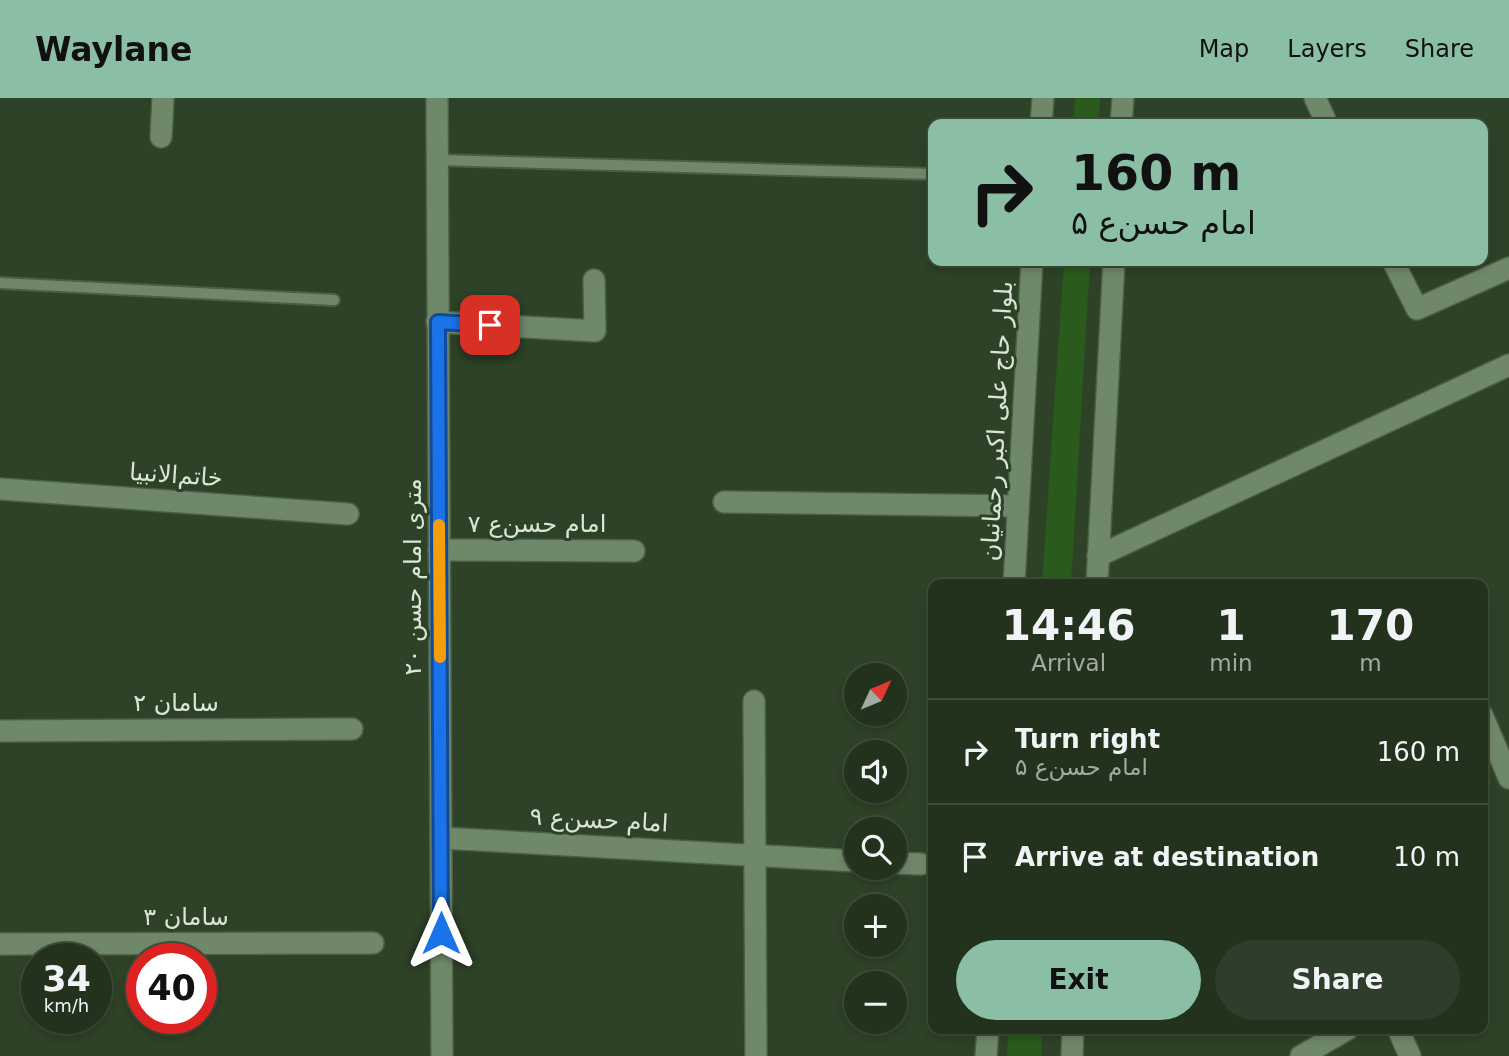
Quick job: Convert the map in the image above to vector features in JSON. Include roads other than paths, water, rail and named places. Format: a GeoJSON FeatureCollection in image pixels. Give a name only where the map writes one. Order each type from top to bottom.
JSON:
{"type":"FeatureCollection","features":[{"type":"Feature","properties":{"kind":"street"},"geometry":{"type":"LineString","coordinates":[[161,137],[163,98]]}},
{"type":"Feature","properties":{"kind":"street","name":"۲۰ متری امام حسن"},"geometry":{"type":"LineString","coordinates":[[437,98],[442,1056]]}},
{"type":"Feature","properties":{"kind":"street"},"geometry":{"type":"LineString","coordinates":[[1041,119],[1043,98]]}},
{"type":"Feature","properties":{"kind":"street"},"geometry":{"type":"LineString","coordinates":[[1121,119],[1123,98]]}},
{"type":"Feature","properties":{"kind":"street"},"geometry":{"type":"LineString","coordinates":[[1315,98],[1325,119]]}},
{"type":"Feature","properties":{"kind":"street","name":"بلوار حاج علی اکبر رحمانیان"},"geometry":{"type":"LineString","coordinates":[[1014,579],[1032,266]]}},
{"type":"Feature","properties":{"kind":"street"},"geometry":{"type":"LineString","coordinates":[[1097,579],[1114,266]]}},
{"type":"Feature","properties":{"kind":"street"},"geometry":{"type":"LineString","coordinates":[[1395,266],[1416,309],[1509,268]]}},
{"type":"Feature","properties":{"kind":"street"},"geometry":{"type":"LineString","coordinates":[[438,322],[595,331],[594,280]]}},
{"type":"Feature","properties":{"kind":"street"},"geometry":{"type":"LineString","coordinates":[[1098,556],[1509,365]]}},
{"type":"Feature","properties":{"kind":"street","name":"خاتم‌الانبیا"},"geometry":{"type":"LineString","coordinates":[[0,489],[348,514]]}},
{"type":"Feature","properties":{"kind":"street"},"geometry":{"type":"LineString","coordinates":[[724,502],[1018,506]]}},
{"type":"Feature","properties":{"kind":"street","name":"امام حسن‌ع ۷"},"geometry":{"type":"LineString","coordinates":[[439,550],[634,551]]}},
{"type":"Feature","properties":{"kind":"street"},"geometry":{"type":"LineString","coordinates":[[754,701],[756,1054]]}},
{"type":"Feature","properties":{"kind":"street","name":"سامان ۲"},"geometry":{"type":"LineString","coordinates":[[0,731],[352,729]]}},
{"type":"Feature","properties":{"kind":"street"},"geometry":{"type":"LineString","coordinates":[[1488,729],[1509,778]]}},
{"type":"Feature","properties":{"kind":"street","name":"امام حسن‌ع ۹"},"geometry":{"type":"LineString","coordinates":[[441,838],[844,860]]}},
{"type":"Feature","properties":{"kind":"street"},"geometry":{"type":"LineString","coordinates":[[907,864],[920,864]]}},
{"type":"Feature","properties":{"kind":"street","name":"سامان ۳"},"geometry":{"type":"LineString","coordinates":[[0,944],[373,943]]}},
{"type":"Feature","properties":{"kind":"street"},"geometry":{"type":"LineString","coordinates":[[986,1056],[988,1034]]}},
{"type":"Feature","properties":{"kind":"street"},"geometry":{"type":"LineString","coordinates":[[1072,1056],[1073,1034]]}},
{"type":"Feature","properties":{"kind":"street"},"geometry":{"type":"LineString","coordinates":[[1301,1056],[1339,1034]]}},
{"type":"Feature","properties":{"kind":"street"},"geometry":{"type":"LineString","coordinates":[[1400,1034],[1410,1056]]}},
{"type":"Feature","properties":{"kind":"lane"},"geometry":{"type":"LineString","coordinates":[[438,160],[928,174]]}},
{"type":"Feature","properties":{"kind":"lane"},"geometry":{"type":"LineString","coordinates":[[0,283],[334,300]]}}]}
